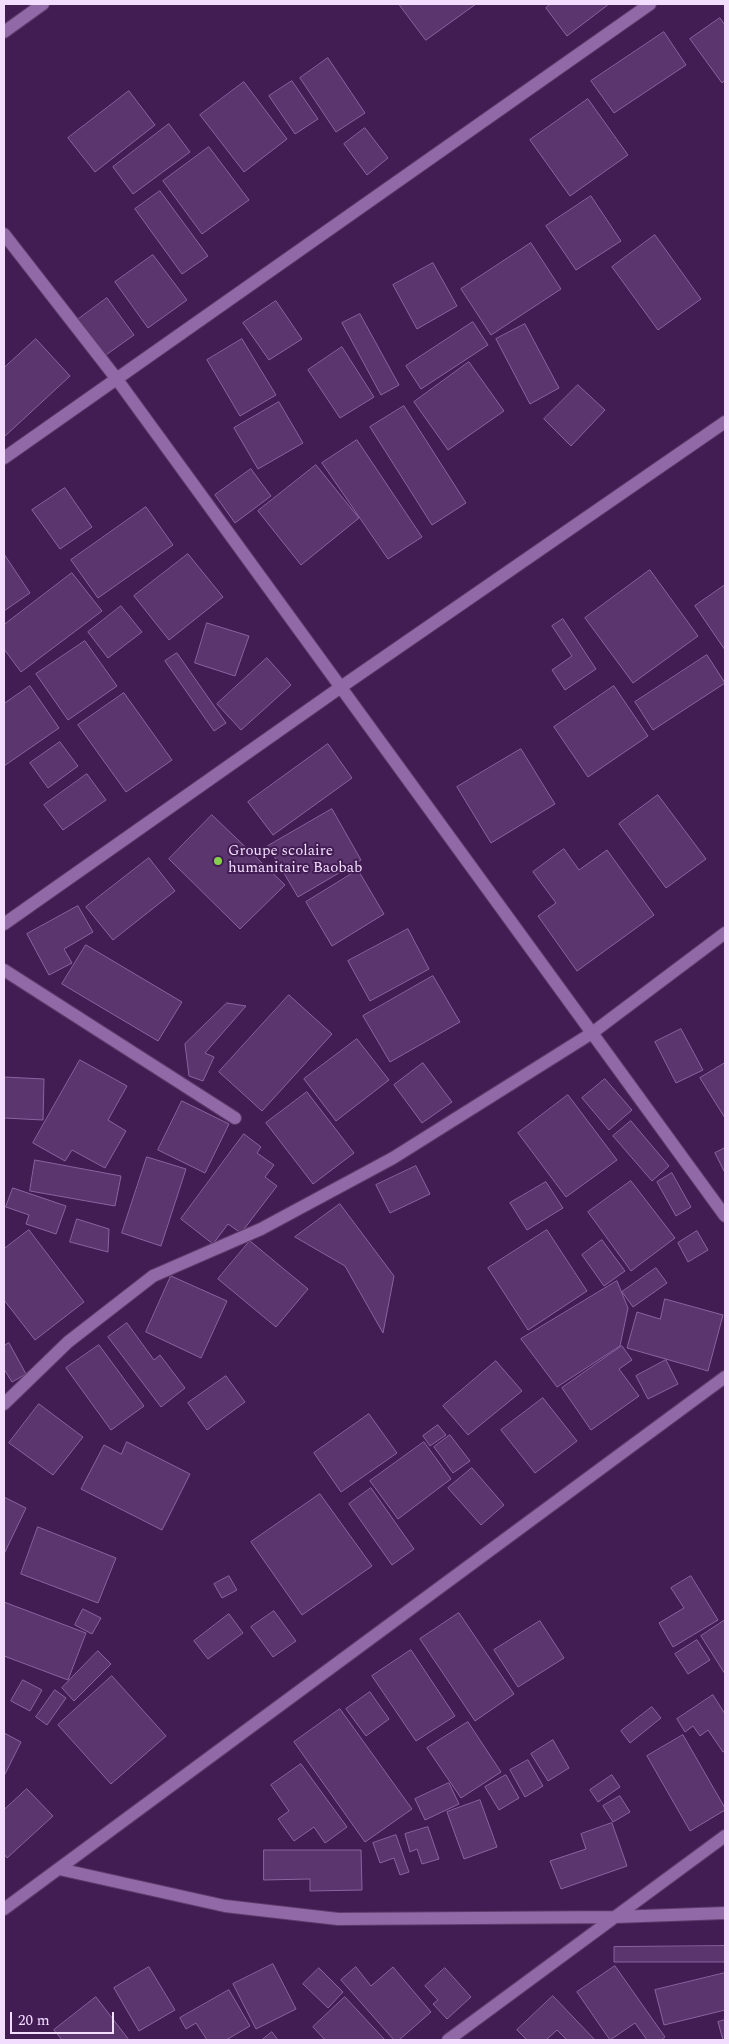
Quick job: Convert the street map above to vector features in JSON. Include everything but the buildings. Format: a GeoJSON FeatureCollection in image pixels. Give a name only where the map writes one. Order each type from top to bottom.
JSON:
{"type":"FeatureCollection","features":[{"type":"Feature","properties":{"kind":"street"},"geometry":{"type":"LineString","coordinates":[[4,32],[43,4]]}},
{"type":"Feature","properties":{"kind":"street"},"geometry":{"type":"LineString","coordinates":[[4,458],[650,4]]}},
{"type":"Feature","properties":{"kind":"street"},"geometry":{"type":"LineString","coordinates":[[4,234],[116,378],[725,1216]]}},
{"type":"Feature","properties":{"kind":"street"},"geometry":{"type":"LineString","coordinates":[[4,924],[341,687],[725,422]]}},
{"type":"Feature","properties":{"kind":"street"},"geometry":{"type":"LineString","coordinates":[[4,1404],[68,1342],[153,1276],[261,1229],[393,1158],[592,1033],[725,933]]}},
{"type":"Feature","properties":{"kind":"street"},"geometry":{"type":"LineString","coordinates":[[4,970],[235,1118]]}},
{"type":"Feature","properties":{"kind":"street"},"geometry":{"type":"LineString","coordinates":[[4,1909],[725,1377]]}},
{"type":"Feature","properties":{"kind":"street"},"geometry":{"type":"LineString","coordinates":[[448,2040],[725,1836]]}},
{"type":"Feature","properties":{"kind":"street"},"geometry":{"type":"LineString","coordinates":[[59,1869],[225,1906],[338,1919],[615,1917],[725,1913]]}},
{"type":"Feature","properties":{"kind":"place","name":"Groupe scolaire humanitaire Baobab"},"geometry":{"type":"Point","coordinates":[218,861]}}]}
